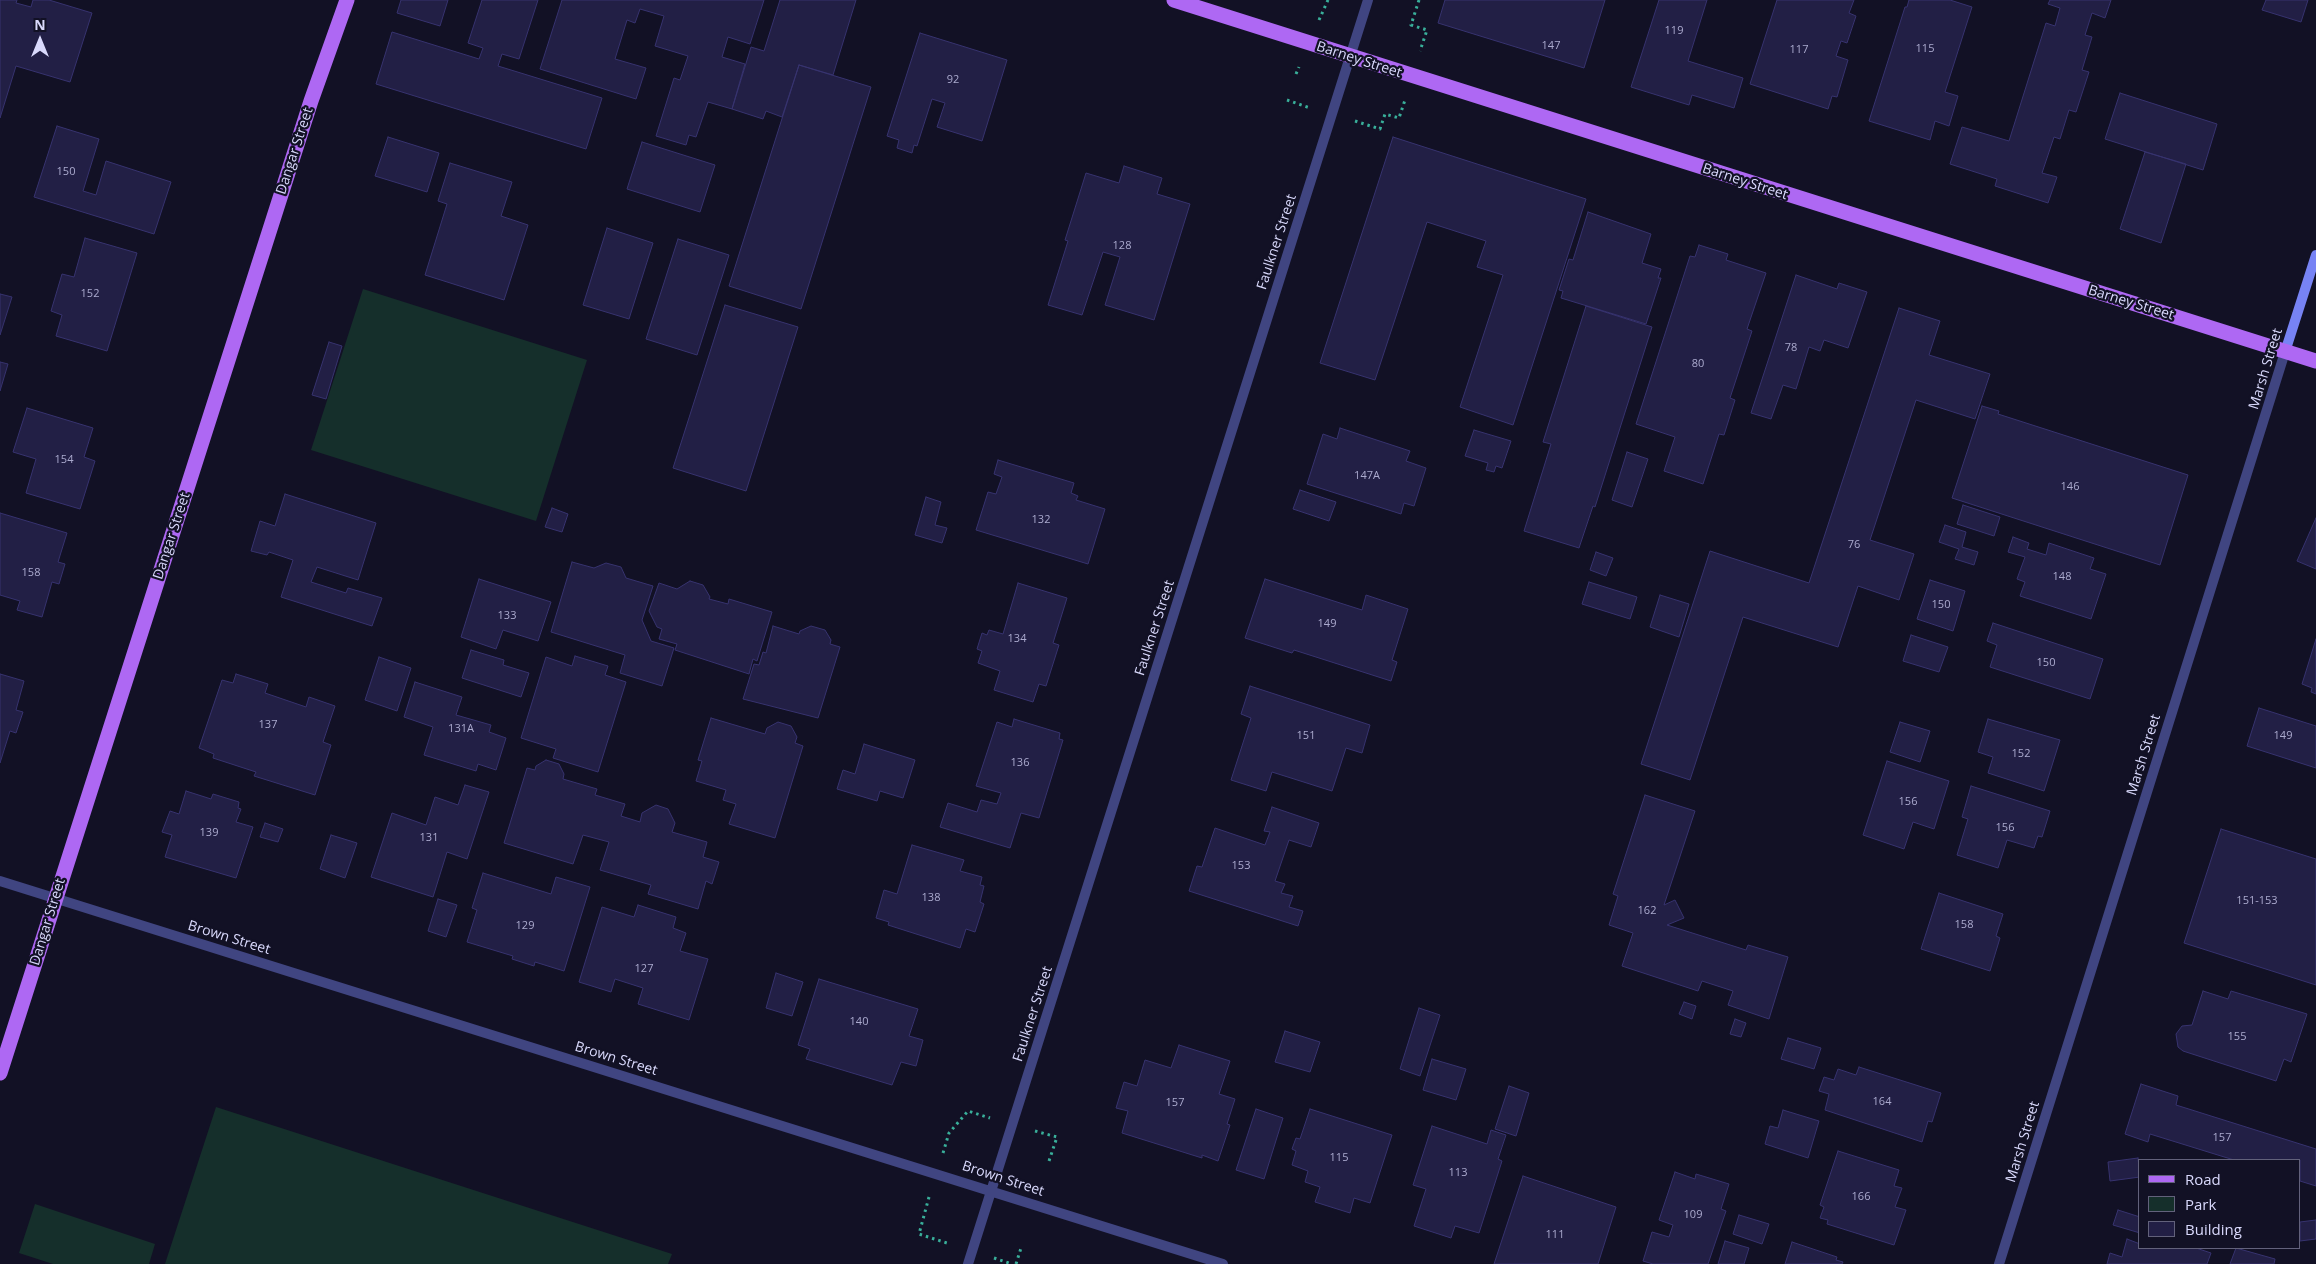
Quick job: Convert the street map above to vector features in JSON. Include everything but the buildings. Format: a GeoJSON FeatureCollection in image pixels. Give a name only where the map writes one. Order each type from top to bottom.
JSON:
{"type":"FeatureCollection","features":[{"type":"Feature","properties":{"kind":"main road","name":"Dangar Street"},"geometry":{"type":"LineString","coordinates":[[0,1073],[54,899],[305,120],[347,0]]}},
{"type":"Feature","properties":{"kind":"main road","name":"Barney Street"},"geometry":{"type":"LineString","coordinates":[[1174,0],[1351,58],[2316,361]]}},
{"type":"Feature","properties":{"kind":"main road","name":"Marsh Street"},"geometry":{"type":"LineString","coordinates":[[2285,352],[2316,255]]}},
{"type":"Feature","properties":{"kind":"street","name":"Faulkner Street"},"geometry":{"type":"LineString","coordinates":[[968,1264],[1368,0]]}},
{"type":"Feature","properties":{"kind":"street","name":"Marsh Street"},"geometry":{"type":"LineString","coordinates":[[1999,1264],[2285,352]]}},
{"type":"Feature","properties":{"kind":"street","name":"Brown Street"},"geometry":{"type":"LineString","coordinates":[[0,881],[992,1190],[1223,1264]]}},
{"type":"Feature","properties":{"kind":"path"},"geometry":{"type":"LineString","coordinates":[[1419,0],[1411,25],[1427,30],[1423,41]]}},
{"type":"Feature","properties":{"kind":"path"},"geometry":{"type":"LineString","coordinates":[[1287,100],[1304,106]]}},
{"type":"Feature","properties":{"kind":"path"},"geometry":{"type":"LineString","coordinates":[[1358,123],[1380,129],[1385,114],[1399,118],[1402,108]]}},
{"type":"Feature","properties":{"kind":"path"},"geometry":{"type":"LineString","coordinates":[[946,1145],[949,1133],[968,1110],[984,1116]]}},
{"type":"Feature","properties":{"kind":"path"},"geometry":{"type":"LineString","coordinates":[[1037,1131],[1057,1137],[1048,1164]]}},
{"type":"Feature","properties":{"kind":"path"},"geometry":{"type":"LineString","coordinates":[[928,1201],[919,1234],[943,1242]]}},
{"type":"Feature","properties":{"kind":"path"},"geometry":{"type":"LineString","coordinates":[[1016,1264],[1022,1248]]}},
{"type":"Feature","properties":{"kind":"path"},"geometry":{"type":"LineString","coordinates":[[999,1260],[1012,1264]]}},
{"type":"Feature","properties":{"kind":"green space"},"geometry":{"type":"Polygon","coordinates":[[[363,289],[587,360],[536,521],[311,450],[363,289]]]}},
{"type":"Feature","properties":{"kind":"green space"},"geometry":{"type":"Polygon","coordinates":[[[216,1107],[672,1254],[668,1264],[165,1264],[216,1107]]]}},
{"type":"Feature","properties":{"kind":"green space"},"geometry":{"type":"Polygon","coordinates":[[[35,1204],[155,1244],[149,1264],[53,1264],[19,1253],[35,1204]]]}}]}
